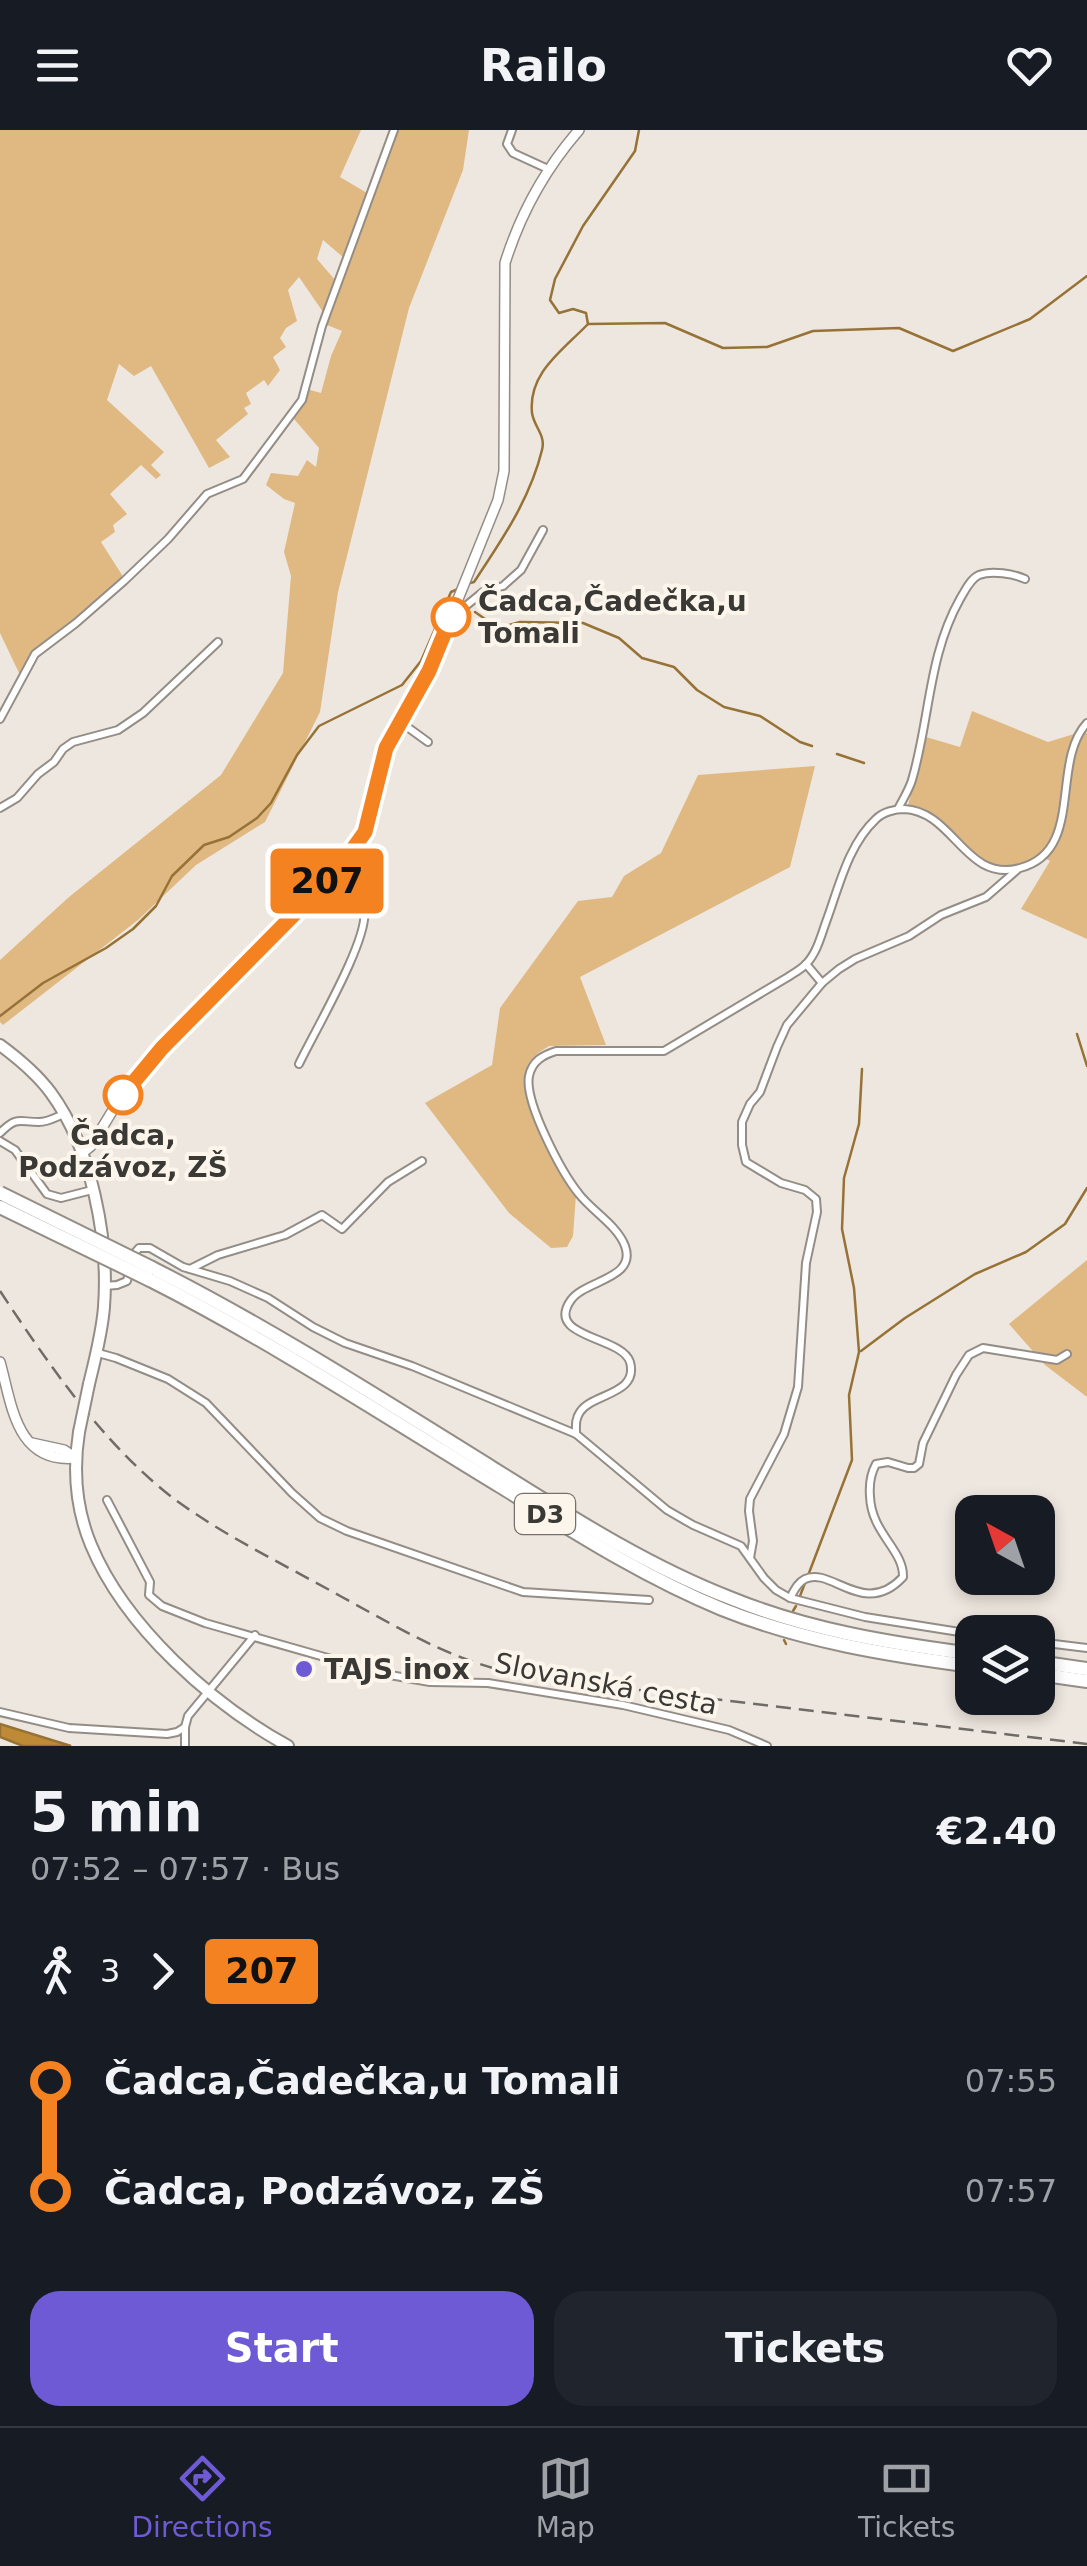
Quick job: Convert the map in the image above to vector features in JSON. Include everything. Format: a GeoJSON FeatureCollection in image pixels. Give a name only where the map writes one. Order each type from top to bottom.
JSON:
{"type":"FeatureCollection","features":[{"type":"Feature","properties":{"kind":"highway","name":"D3"},"geometry":{"type":"LineString","coordinates":[[0,1193],[151,1274],[668,1585],[724,1610],[810,1638],[955,1663]]}},
{"type":"Feature","properties":{"kind":"highway","name":"D3"},"geometry":{"type":"LineString","coordinates":[[0,1207],[243,1316],[577,1520],[675,1574],[741,1603],[815,1627],[955,1652]]}},
{"type":"Feature","properties":{"kind":"highway"},"geometry":{"type":"LineString","coordinates":[[1055,1664],[1087,1669]]}},
{"type":"Feature","properties":{"kind":"highway"},"geometry":{"type":"LineString","coordinates":[[1055,1676],[1087,1681]]}},
{"type":"Feature","properties":{"kind":"main road"},"geometry":{"type":"LineString","coordinates":[[0,1046],[38,1078],[64,1114],[81,1154],[103,1240],[103,1316],[76,1458],[81,1511],[90,1543],[123,1601],[178,1664],[248,1722],[288,1746]]}},
{"type":"Feature","properties":{"kind":"street"},"geometry":{"type":"LineString","coordinates":[[0,719],[35,654],[124,581],[208,494],[243,479],[302,400],[322,326],[394,130]]}},
{"type":"Feature","properties":{"kind":"street"},"geometry":{"type":"LineString","coordinates":[[512,130],[508,144],[513,153],[548,169]]}},
{"type":"Feature","properties":{"kind":"street"},"geometry":{"type":"LineString","coordinates":[[81,1154],[162,1048],[337,871],[365,832],[381,761],[429,671],[502,486],[505,263],[512,240],[548,169],[579,130]]}},
{"type":"Feature","properties":{"kind":"street"},"geometry":{"type":"LineString","coordinates":[[454,610],[462,610],[483,592],[503,586],[521,570],[543,530]]}},
{"type":"Feature","properties":{"kind":"street"},"geometry":{"type":"LineString","coordinates":[[898,809],[911,782],[946,623],[966,588],[978,576],[1014,575],[1025,579]]}},
{"type":"Feature","properties":{"kind":"street"},"geometry":{"type":"LineString","coordinates":[[0,808],[17,798],[73,742],[118,730],[143,713],[218,642]]}},
{"type":"Feature","properties":{"kind":"street"},"geometry":{"type":"LineString","coordinates":[[400,721],[428,742]]}},
{"type":"Feature","properties":{"kind":"street"},"geometry":{"type":"LineString","coordinates":[[750,1558],[752,1492],[784,1434],[794,1403],[806,1263],[817,1212],[816,1199],[805,1190],[781,1182],[746,1162],[742,1122],[760,1092],[787,1025],[838,968],[909,936],[941,915],[986,897],[1018,870],[1042,858],[1054,844],[1070,757],[1087,723]]}},
{"type":"Feature","properties":{"kind":"street"},"geometry":{"type":"LineString","coordinates":[[576,1434],[580,1411],[622,1388],[631,1366],[618,1347],[576,1332],[567,1318],[568,1307],[578,1293],[617,1273],[625,1262],[626,1248],[564,1174],[530,1094],[530,1070],[540,1058],[556,1051],[664,1050],[806,964],[818,946],[848,863],[879,816],[898,809],[923,811],[941,824],[966,854],[984,866],[1018,870]]}},
{"type":"Feature","properties":{"kind":"street"},"geometry":{"type":"LineString","coordinates":[[299,1064],[340,984],[365,920],[363,905],[337,871]]}},
{"type":"Feature","properties":{"kind":"street"},"geometry":{"type":"LineString","coordinates":[[806,964],[822,984]]}},
{"type":"Feature","properties":{"kind":"street"},"geometry":{"type":"LineString","coordinates":[[64,1114],[41,1122],[14,1121],[0,1137],[15,1150],[47,1194],[60,1198],[92,1190]]}},
{"type":"Feature","properties":{"kind":"street"},"geometry":{"type":"LineString","coordinates":[[189,1270],[207,1259],[285,1235],[322,1215],[342,1229],[393,1178],[422,1161]]}},
{"type":"Feature","properties":{"kind":"street"},"geometry":{"type":"LineString","coordinates":[[104,1286],[127,1281],[132,1254],[144,1247],[156,1250],[189,1270],[230,1281],[268,1298],[345,1343],[412,1366],[576,1434],[667,1510],[693,1526],[734,1542],[764,1578],[790,1598],[865,1618],[955,1631]]}},
{"type":"Feature","properties":{"kind":"street"},"geometry":{"type":"LineString","coordinates":[[790,1598],[808,1578],[821,1578],[866,1594],[887,1590],[904,1577],[902,1562],[873,1518],[869,1490],[872,1473],[876,1464],[908,1468],[919,1464],[923,1443],[969,1356],[983,1348],[1057,1360],[1067,1354]]}},
{"type":"Feature","properties":{"kind":"street"},"geometry":{"type":"LineString","coordinates":[[96,1352],[168,1379],[206,1404],[306,1506],[348,1532],[523,1592],[649,1600]]}},
{"type":"Feature","properties":{"kind":"street"},"geometry":{"type":"LineString","coordinates":[[0,1362],[13,1414],[29,1442],[52,1457],[76,1458]]}},
{"type":"Feature","properties":{"kind":"street","name":"Slovanská cesta"},"geometry":{"type":"LineString","coordinates":[[107,1500],[150,1582],[149,1595],[162,1606],[204,1622],[384,1674],[430,1682],[488,1683],[623,1705],[729,1730],[767,1746]]}},
{"type":"Feature","properties":{"kind":"street"},"geometry":{"type":"LineString","coordinates":[[185,1746],[188,1716],[255,1635]]}},
{"type":"Feature","properties":{"kind":"street"},"geometry":{"type":"LineString","coordinates":[[1055,1644],[1087,1648]]}},
{"type":"Feature","properties":{"kind":"street"},"geometry":{"type":"LineString","coordinates":[[0,1712],[69,1728],[167,1734],[185,1727]]}},
{"type":"Feature","properties":{"kind":"shaded area"},"geometry":{"type":"Polygon","coordinates":[[[0,130],[361,130],[340,177],[367,193],[344,258],[323,240],[317,259],[335,280],[323,312],[299,277],[288,290],[297,321],[280,338],[286,347],[273,357],[280,370],[268,386],[264,380],[246,393],[251,404],[244,408],[248,414],[216,440],[230,457],[209,468],[151,366],[134,376],[119,364],[107,400],[164,452],[151,465],[161,475],[156,479],[141,465],[110,494],[127,514],[113,525],[115,532],[101,542],[124,578],[33,654],[20,675],[0,633],[0,130]]]}},
{"type":"Feature","properties":{"kind":"shaded area"},"geometry":{"type":"Polygon","coordinates":[[[398,130],[469,130],[463,170],[409,308],[338,592],[320,712],[265,822],[196,865],[138,920],[3,1025],[0,960],[69,897],[221,775],[283,673],[291,576],[284,552],[295,503],[266,485],[271,473],[298,476],[307,460],[316,467],[319,448],[294,419],[307,389],[321,393],[342,331],[327,325],[330,308],[398,130]]]}},
{"type":"Feature","properties":{"kind":"shaded area"},"geometry":{"type":"Polygon","coordinates":[[[972,711],[1048,742],[1087,733],[1087,939],[1021,909],[1050,861],[1040,855],[1018,865],[989,863],[936,816],[908,805],[926,737],[960,747],[972,711]]]}},
{"type":"Feature","properties":{"kind":"shaded area"},"geometry":{"type":"Polygon","coordinates":[[[815,766],[790,867],[580,977],[606,1045],[549,1046],[528,1064],[524,1083],[542,1135],[560,1173],[576,1195],[573,1236],[567,1247],[551,1248],[509,1213],[425,1103],[492,1065],[500,1008],[578,901],[612,897],[624,876],[661,853],[698,775],[815,766]]]}},
{"type":"Feature","properties":{"kind":"shaded area"},"geometry":{"type":"Polygon","coordinates":[[[1087,1260],[1087,1397],[1045,1365],[1009,1324],[1087,1260]]]}},
{"type":"Feature","properties":{"kind":"shaded area"},"geometry":{"type":"Polygon","coordinates":[[[0,1724],[71,1746],[23,1746],[0,1737],[0,1724]]]}},
{"type":"Feature","properties":{"kind":"waterway"},"geometry":{"type":"LineString","coordinates":[[470,583],[514,519],[537,468],[543,445],[532,413],[535,386],[549,364],[588,324],[586,313],[573,309],[559,313],[550,300],[555,279],[583,226],[635,151],[639,130]]}},
{"type":"Feature","properties":{"kind":"waterway"},"geometry":{"type":"LineString","coordinates":[[588,324],[665,323],[723,348],[767,347],[813,331],[899,328],[953,351],[1030,319],[1087,276]]}},
{"type":"Feature","properties":{"kind":"waterway"},"geometry":{"type":"LineString","coordinates":[[0,1016],[43,983],[133,929],[156,906],[172,876],[204,845],[229,837],[257,818],[271,803],[297,755],[319,726],[402,685],[421,661],[451,592],[458,589]]}},
{"type":"Feature","properties":{"kind":"waterway"},"geometry":{"type":"LineString","coordinates":[[475,612],[498,628],[520,622],[583,623],[619,638],[642,658],[674,667],[697,690],[724,707],[760,716],[812,746]]}},
{"type":"Feature","properties":{"kind":"waterway"},"geometry":{"type":"LineString","coordinates":[[837,754],[864,763]]}},
{"type":"Feature","properties":{"kind":"waterway"},"geometry":{"type":"LineString","coordinates":[[1077,1034],[1087,1066]]}},
{"type":"Feature","properties":{"kind":"waterway"},"geometry":{"type":"LineString","coordinates":[[809,1573],[852,1460],[849,1395],[859,1352],[854,1288],[842,1229],[844,1178],[859,1124],[862,1069]]}},
{"type":"Feature","properties":{"kind":"waterway"},"geometry":{"type":"LineString","coordinates":[[861,1351],[975,1274],[1026,1252],[1065,1224],[1087,1188]]}},
{"type":"Feature","properties":{"kind":"waterway"},"geometry":{"type":"LineString","coordinates":[[800,1596],[805,1583]]}},
{"type":"Feature","properties":{"kind":"waterway"},"geometry":{"type":"LineString","coordinates":[[793,1611],[796,1606]]}},
{"type":"Feature","properties":{"kind":"waterway"},"geometry":{"type":"LineString","coordinates":[[784,1640],[786,1644]]}},
{"type":"Feature","properties":{"kind":"railway"},"geometry":{"type":"LineString","coordinates":[[0,1291],[102,1430],[177,1501],[258,1551],[413,1636],[460,1657],[539,1678],[1087,1744]]}},
{"type":"Feature","properties":{"kind":"bus line","name":"207"},"geometry":{"type":"LineString","coordinates":[[123,1095],[162,1048],[337,871],[353,850],[370,818],[381,761],[390,738],[429,671],[451,617]]}},
{"type":"Feature","properties":{"kind":"place","name":"Čadca,Čadečka,u Tomali"},"geometry":{"type":"Point","coordinates":[451,617]}},
{"type":"Feature","properties":{"kind":"place","name":"Čadca, Podzávoz, ZŠ"},"geometry":{"type":"Point","coordinates":[123,1095]}},
{"type":"Feature","properties":{"kind":"place","name":"TAJS inox"},"geometry":{"type":"Point","coordinates":[304,1669]}}]}
